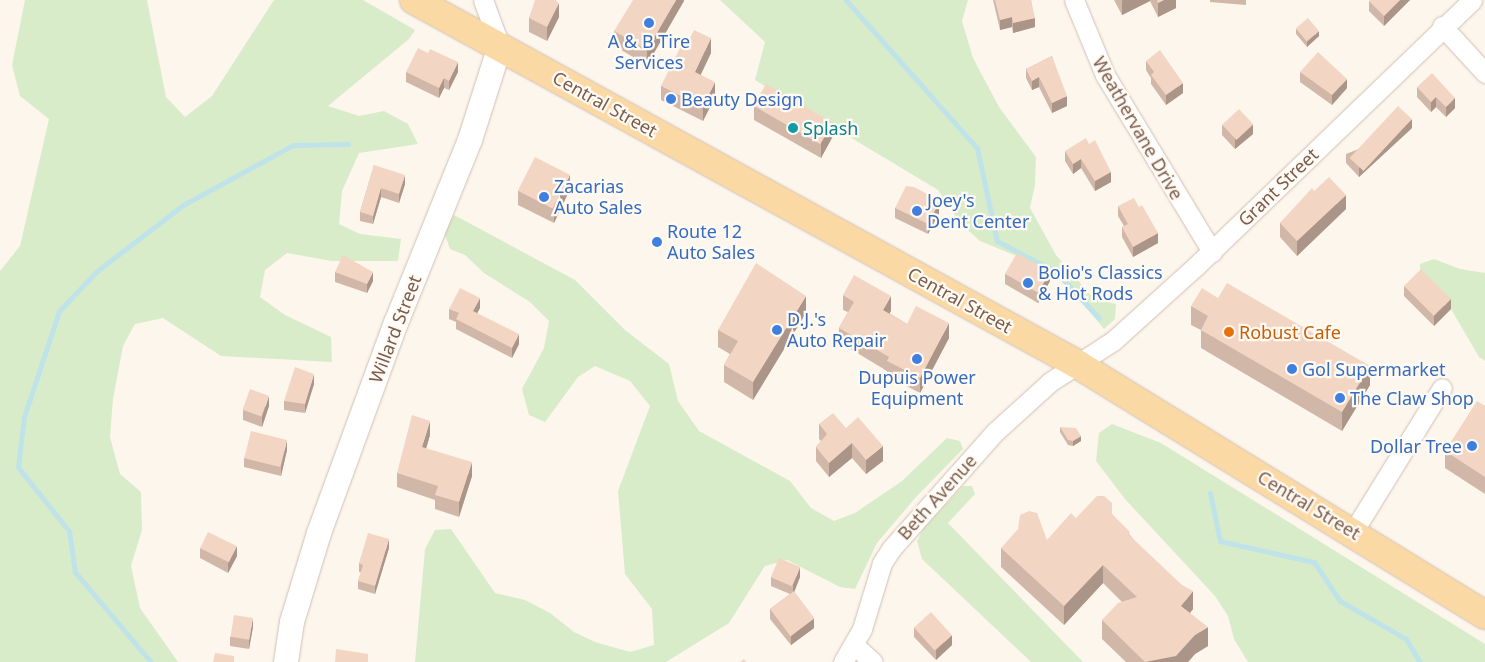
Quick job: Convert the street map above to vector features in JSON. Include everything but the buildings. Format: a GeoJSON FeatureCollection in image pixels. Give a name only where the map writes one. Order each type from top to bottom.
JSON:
{"type":"FeatureCollection","features":[{"type":"Feature","properties":{"kind":"main road","name":"Central Street"},"geometry":{"type":"LineString","coordinates":[[427,2],[500,46],[1077,364],[1353,532],[1485,615]]}},
{"type":"Feature","properties":{"kind":"street"},"geometry":{"type":"LineString","coordinates":[[483,0],[500,46]]}},
{"type":"Feature","properties":{"kind":"street","name":"Weathervane Drive"},"geometry":{"type":"LineString","coordinates":[[1074,0],[1104,75],[1212,252]]}},
{"type":"Feature","properties":{"kind":"street","name":"Grant Street"},"geometry":{"type":"LineString","coordinates":[[1077,364],[1113,341],[1212,252],[1442,26],[1472,0]]}},
{"type":"Feature","properties":{"kind":"street"},"geometry":{"type":"LineString","coordinates":[[1442,26],[1485,73]]}},
{"type":"Feature","properties":{"kind":"street","name":"Willard Street"},"geometry":{"type":"LineString","coordinates":[[286,662],[292,622],[319,533],[396,323],[470,140],[500,46]]}},
{"type":"Feature","properties":{"kind":"street","name":"Beth Avenue"},"geometry":{"type":"LineString","coordinates":[[843,662],[862,629],[882,564],[892,548],[995,432],[1050,382],[1077,364]]}},
{"type":"Feature","properties":{"kind":"street"},"geometry":{"type":"LineString","coordinates":[[1353,532],[1442,388]]}},
{"type":"Feature","properties":{"kind":"street"},"geometry":{"type":"LineString","coordinates":[[854,645],[873,662]]}},
{"type":"Feature","properties":{"kind":"green space"},"geometry":{"type":"Polygon","coordinates":[[[25,0],[147,0],[166,97],[185,117],[212,96],[274,0],[363,0],[415,30],[409,39],[328,106],[359,116],[384,111],[408,124],[418,144],[359,153],[342,191],[339,224],[360,234],[401,239],[398,261],[332,261],[287,253],[265,270],[260,297],[285,315],[331,337],[332,362],[221,356],[163,318],[135,324],[123,346],[113,399],[110,437],[120,474],[141,492],[142,530],[131,566],[140,608],[178,662],[0,662],[0,271],[20,246],[49,119],[20,96],[12,65],[25,0]]]}},
{"type":"Feature","properties":{"kind":"green space"},"geometry":{"type":"Polygon","coordinates":[[[720,0],[968,0],[962,21],[973,58],[999,107],[1036,157],[1035,185],[1030,208],[1056,255],[1094,299],[1116,304],[1115,319],[1104,329],[1069,287],[1041,266],[980,241],[960,223],[938,190],[755,80],[765,42],[720,0]]]}},
{"type":"Feature","properties":{"kind":"green space"},"geometry":{"type":"Polygon","coordinates":[[[454,215],[575,280],[625,330],[669,364],[678,401],[699,431],[790,481],[811,508],[834,521],[855,513],[902,481],[947,438],[960,441],[963,449],[916,497],[877,543],[855,589],[840,587],[787,560],[765,566],[729,623],[666,662],[415,662],[425,549],[435,530],[451,529],[495,593],[525,600],[550,613],[574,632],[595,642],[630,652],[654,645],[652,609],[625,574],[618,491],[650,406],[630,381],[595,366],[578,377],[545,422],[529,415],[522,389],[544,348],[549,321],[530,302],[484,273],[465,255],[450,249],[444,232],[454,215]]]}},
{"type":"Feature","properties":{"kind":"green space"},"geometry":{"type":"Polygon","coordinates":[[[1434,259],[1460,269],[1485,273],[1485,361],[1479,357],[1451,309],[1421,279],[1420,264],[1434,259]]]}},
{"type":"Feature","properties":{"kind":"green space"},"geometry":{"type":"Polygon","coordinates":[[[1112,424],[1161,443],[1485,644],[1485,662],[1248,662],[1234,639],[1228,616],[1215,596],[1125,499],[1096,461],[1099,433],[1112,424]]]}},
{"type":"Feature","properties":{"kind":"green space"},"geometry":{"type":"Polygon","coordinates":[[[963,486],[972,486],[975,494],[948,523],[1083,662],[1031,662],[922,559],[917,541],[923,529],[963,486]]]}},
{"type":"Feature","properties":{"kind":"waterway"},"geometry":{"type":"LineString","coordinates":[[846,0],[977,148],[997,241],[1056,272],[1099,318]]}},
{"type":"Feature","properties":{"kind":"waterway"},"geometry":{"type":"LineString","coordinates":[[151,662],[75,572],[69,531],[18,467],[24,417],[59,311],[97,271],[183,205],[293,145],[348,144]]}},
{"type":"Feature","properties":{"kind":"waterway"},"geometry":{"type":"LineString","coordinates":[[1210,493],[1220,541],[1314,562],[1340,601],[1406,639],[1420,662]]}},
{"type":"Feature","properties":{"kind":"place","name":"A & B Tire Services"},"geometry":{"type":"Point","coordinates":[649,23]}},
{"type":"Feature","properties":{"kind":"place","name":"Beauty Design"},"geometry":{"type":"Point","coordinates":[671,99]}},
{"type":"Feature","properties":{"kind":"place","name":"Splash"},"geometry":{"type":"Point","coordinates":[793,128]}},
{"type":"Feature","properties":{"kind":"place","name":"Zacarias Auto Sales"},"geometry":{"type":"Point","coordinates":[544,197]}},
{"type":"Feature","properties":{"kind":"place","name":"Joey's Dent Center"},"geometry":{"type":"Point","coordinates":[917,211]}},
{"type":"Feature","properties":{"kind":"place","name":"Route 12 Auto Sales"},"geometry":{"type":"Point","coordinates":[657,242]}},
{"type":"Feature","properties":{"kind":"place","name":"Bolio's Classics & Hot Rods"},"geometry":{"type":"Point","coordinates":[1028,283]}},
{"type":"Feature","properties":{"kind":"place","name":"D.J.'s Auto Repair"},"geometry":{"type":"Point","coordinates":[777,330]}},
{"type":"Feature","properties":{"kind":"place","name":"Robust Cafe"},"geometry":{"type":"Point","coordinates":[1229,332]}},
{"type":"Feature","properties":{"kind":"place","name":"Dupuis Power Equipment"},"geometry":{"type":"Point","coordinates":[917,359]}},
{"type":"Feature","properties":{"kind":"place","name":"Gol Supermarket"},"geometry":{"type":"Point","coordinates":[1292,369]}},
{"type":"Feature","properties":{"kind":"place","name":"The Claw Shop"},"geometry":{"type":"Point","coordinates":[1340,398]}},
{"type":"Feature","properties":{"kind":"place","name":"Dollar Tree"},"geometry":{"type":"Point","coordinates":[1472,446]}}]}
